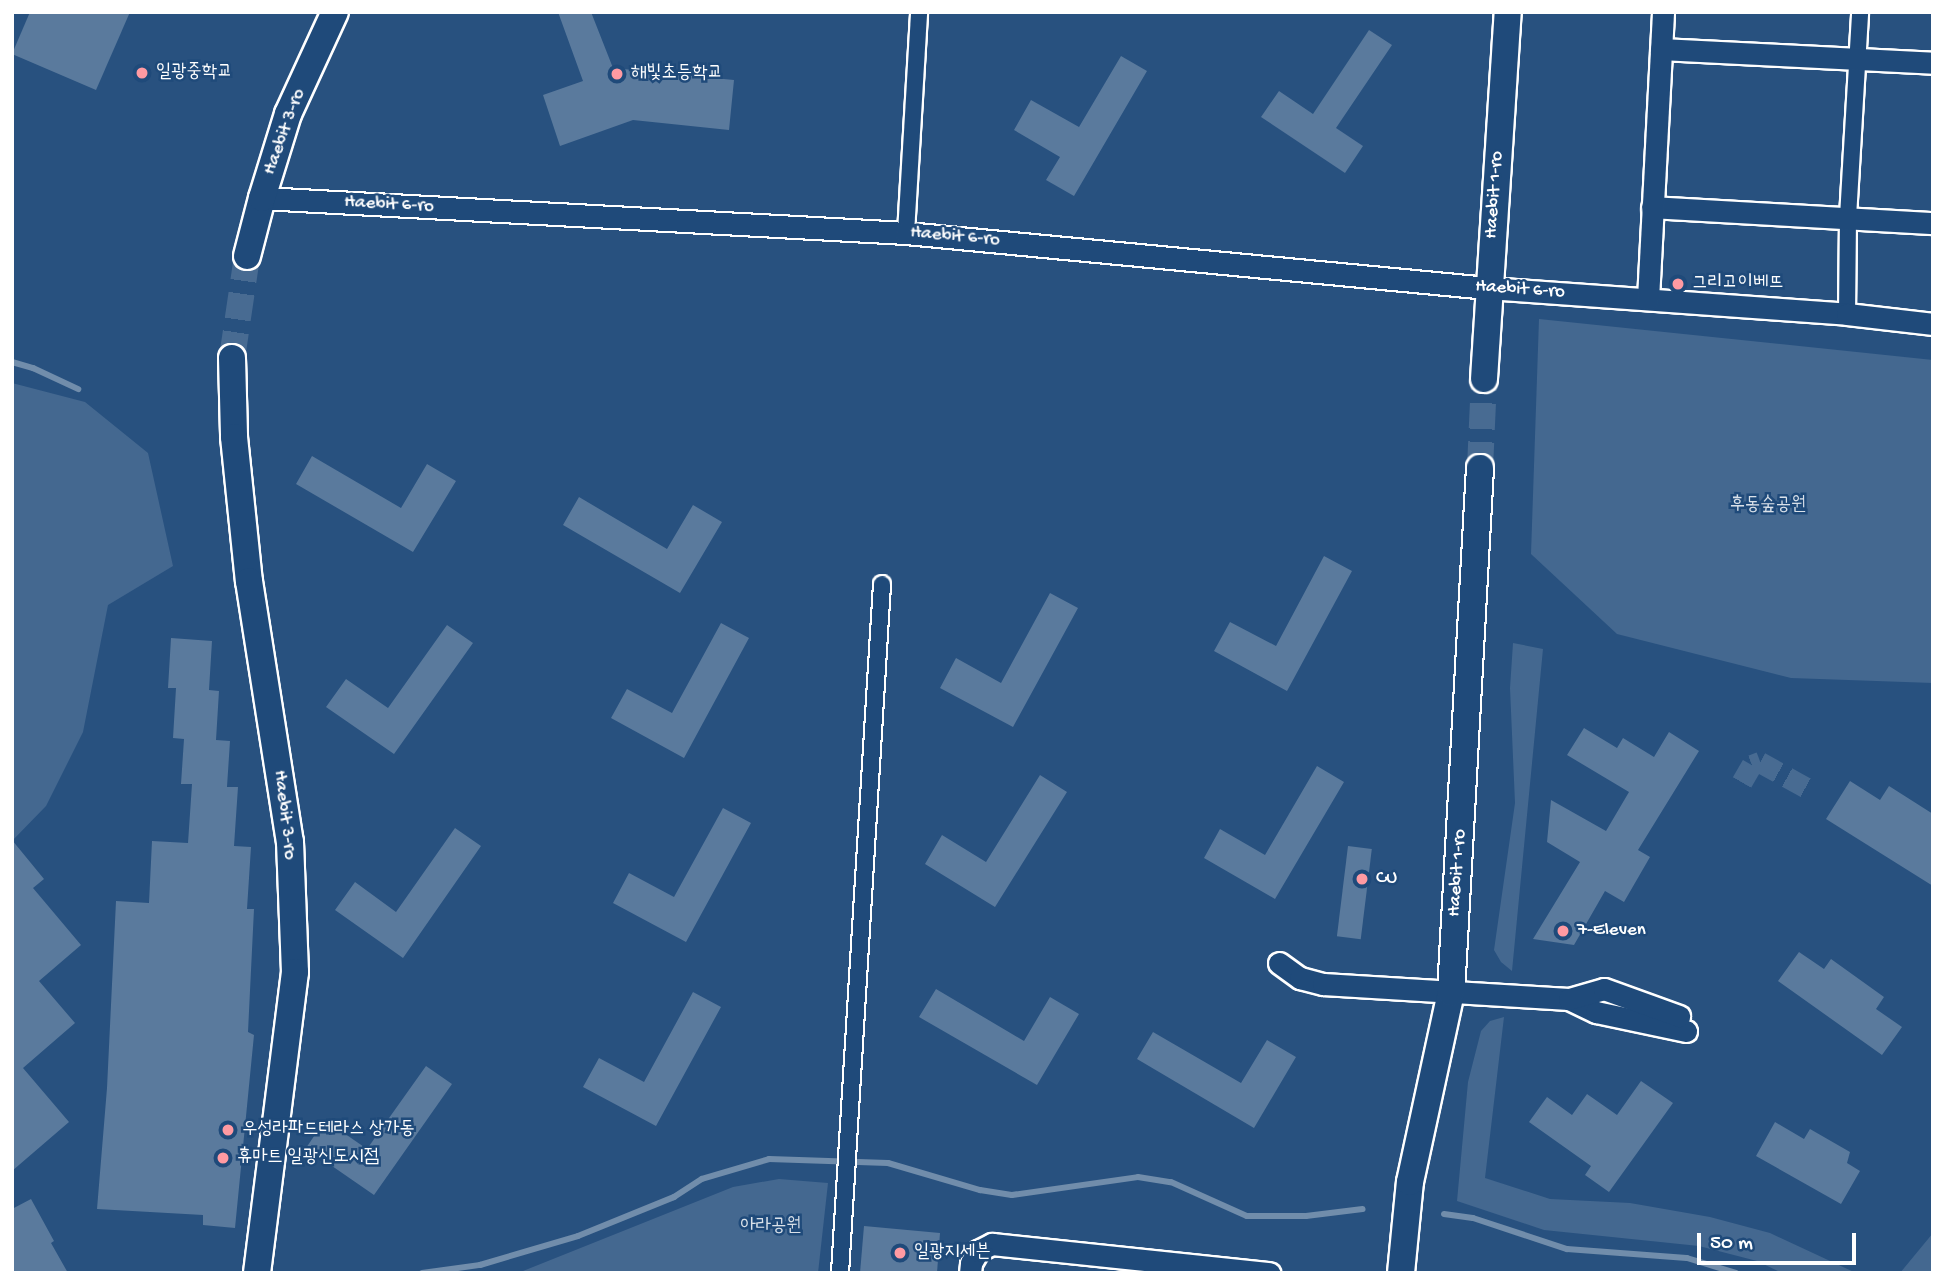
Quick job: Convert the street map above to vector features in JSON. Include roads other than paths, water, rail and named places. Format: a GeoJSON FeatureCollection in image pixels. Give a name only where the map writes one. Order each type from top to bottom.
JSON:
{"type":"FeatureCollection","features":[{"type":"Feature","properties":{"kind":"street","name":"Haebit 3-ro"},"geometry":{"type":"LineString","coordinates":[[247,256],[261,198],[288,114],[335,12]]}},
{"type":"Feature","properties":{"kind":"street"},"geometry":{"type":"LineString","coordinates":[[905,233],[919,12]]}},
{"type":"Feature","properties":{"kind":"street","name":"Haebit 1-ro"},"geometry":{"type":"LineString","coordinates":[[1484,379],[1508,12]]}},
{"type":"Feature","properties":{"kind":"street"},"geometry":{"type":"LineString","coordinates":[[1648,299],[1663,12]]}},
{"type":"Feature","properties":{"kind":"street"},"geometry":{"type":"LineString","coordinates":[[1847,314],[1848,217],[1860,12]]}},
{"type":"Feature","properties":{"kind":"street"},"geometry":{"type":"LineString","coordinates":[[1661,49],[1933,64]]}},
{"type":"Feature","properties":{"kind":"street","name":"Haebit 6-ro"},"geometry":{"type":"LineString","coordinates":[[261,198],[905,233],[1488,288],[1847,314],[1933,324]]}},
{"type":"Feature","properties":{"kind":"street"},"geometry":{"type":"LineString","coordinates":[[1652,207],[1933,223]]}},
{"type":"Feature","properties":{"kind":"street","name":"Haebit 3-ro"},"geometry":{"type":"LineString","coordinates":[[232,358],[234,437],[249,581],[290,842],[295,972],[257,1273]]}},
{"type":"Feature","properties":{"kind":"street","name":"Haebit 1-ro"},"geometry":{"type":"LineString","coordinates":[[1401,1273],[1410,1182],[1451,993],[1480,468]]}},
{"type":"Feature","properties":{"kind":"street"},"geometry":{"type":"LineString","coordinates":[[840,1273],[882,584]]}},
{"type":"Feature","properties":{"kind":"street"},"geometry":{"type":"LineString","coordinates":[[1279,963],[1300,978],[1323,984],[1569,999],[1596,1012],[1686,1025]]}},
{"type":"Feature","properties":{"kind":"street"},"geometry":{"type":"LineString","coordinates":[[970,1273],[971,1263],[978,1251],[992,1244],[1269,1273]]}},
{"type":"Feature","properties":{"kind":"waterway"},"geometry":{"type":"LineString","coordinates":[[12,362],[33,368],[78,389]]}},
{"type":"Feature","properties":{"kind":"waterway"},"geometry":{"type":"LineString","coordinates":[[422,1273],[480,1265],[578,1236],[674,1197],[702,1179],[769,1159],[888,1163],[980,1190],[1012,1195],[1138,1177],[1171,1182],[1247,1216],[1306,1216],[1363,1209]]}},
{"type":"Feature","properties":{"kind":"waterway"},"geometry":{"type":"LineString","coordinates":[[1444,1214],[1473,1218],[1567,1249],[1687,1258],[1736,1273]]}},
{"type":"Feature","properties":{"kind":"tunnel"},"geometry":{"type":"LineString","coordinates":[[232,358],[247,256]]}},
{"type":"Feature","properties":{"kind":"tunnel"},"geometry":{"type":"LineString","coordinates":[[1480,468],[1484,379]]}},
{"type":"Feature","properties":{"kind":"tunnel"},"geometry":{"type":"LineString","coordinates":[[1742,782],[1752,765],[1760,762],[1807,788]]}},
{"type":"Feature","properties":{"kind":"place","name":"일광중학교"},"geometry":{"type":"Point","coordinates":[142,73]}},
{"type":"Feature","properties":{"kind":"place","name":"해빛초등학교"},"geometry":{"type":"Point","coordinates":[617,74]}},
{"type":"Feature","properties":{"kind":"place","name":"그리고이베뜨"},"geometry":{"type":"Point","coordinates":[1678,284]}},
{"type":"Feature","properties":{"kind":"place","name":"CU"},"geometry":{"type":"Point","coordinates":[1362,879]}},
{"type":"Feature","properties":{"kind":"place","name":"7-Eleven"},"geometry":{"type":"Point","coordinates":[1563,931]}},
{"type":"Feature","properties":{"kind":"place","name":"우성라파드테라스 상가동"},"geometry":{"type":"Point","coordinates":[228,1130]}},
{"type":"Feature","properties":{"kind":"place","name":"휴마트 일광신도시점"},"geometry":{"type":"Point","coordinates":[223,1158]}},
{"type":"Feature","properties":{"kind":"place","name":"일광지세븐"},"geometry":{"type":"Point","coordinates":[900,1253]}},
{"type":"Feature","properties":{"kind":"park label","name":"후동숲공원"},"geometry":{"type":"Point","coordinates":[1768,506]}},
{"type":"Feature","properties":{"kind":"park label","name":"아라공원"},"geometry":{"type":"Point","coordinates":[771,1227]}}]}
